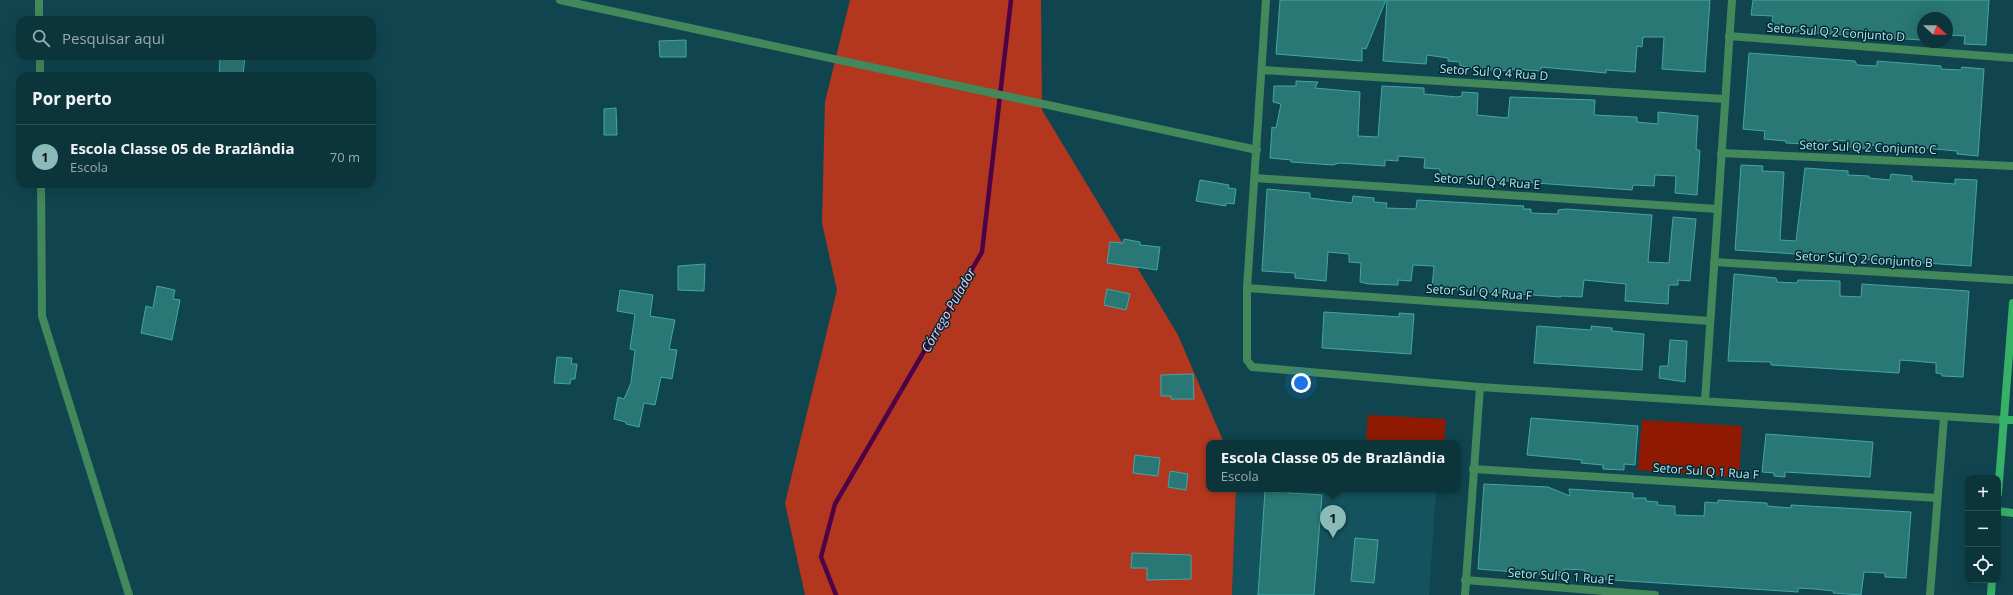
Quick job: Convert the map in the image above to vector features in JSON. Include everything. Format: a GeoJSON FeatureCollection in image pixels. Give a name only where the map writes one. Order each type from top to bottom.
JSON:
{"type":"FeatureCollection","features":[{"type":"Feature","properties":{"kind":"street"},"geometry":{"type":"LineString","coordinates":[[39,0],[39,16]]}},
{"type":"Feature","properties":{"kind":"street"},"geometry":{"type":"LineString","coordinates":[[560,0],[1257,150]]}},
{"type":"Feature","properties":{"kind":"street"},"geometry":{"type":"LineString","coordinates":[[1266,0],[1247,288],[1247,360],[1252,367],[1480,387],[1944,417],[2013,420]]}},
{"type":"Feature","properties":{"kind":"street"},"geometry":{"type":"LineString","coordinates":[[1705,401],[1732,0]]}},
{"type":"Feature","properties":{"kind":"street","name":"Setor Sul Q 2 Conjunto D"},"geometry":{"type":"LineString","coordinates":[[1729,36],[2013,58]]}},
{"type":"Feature","properties":{"kind":"street"},"geometry":{"type":"LineString","coordinates":[[40,60],[40,72]]}},
{"type":"Feature","properties":{"kind":"street","name":"Setor Sul Q 4 Rua D"},"geometry":{"type":"LineString","coordinates":[[1262,70],[1725,99]]}},
{"type":"Feature","properties":{"kind":"street","name":"Setor Sul Q 2 Conjunto C"},"geometry":{"type":"LineString","coordinates":[[1721,153],[2013,166]]}},
{"type":"Feature","properties":{"kind":"street","name":"Setor Sul Q 4 Rua E"},"geometry":{"type":"LineString","coordinates":[[1255,178],[1717,209]]}},
{"type":"Feature","properties":{"kind":"street"},"geometry":{"type":"LineString","coordinates":[[41,188],[42,316],[129,595]]}},
{"type":"Feature","properties":{"kind":"street","name":"Setor Sul Q 2 Conjunto B"},"geometry":{"type":"LineString","coordinates":[[1714,262],[2013,280]]}},
{"type":"Feature","properties":{"kind":"street","name":"Setor Sul Q 4 Rua F"},"geometry":{"type":"LineString","coordinates":[[1247,288],[1710,321]]}},
{"type":"Feature","properties":{"kind":"street"},"geometry":{"type":"LineString","coordinates":[[1999,475],[2003,420],[2012,335],[2013,303]]}},
{"type":"Feature","properties":{"kind":"street"},"geometry":{"type":"LineString","coordinates":[[1465,595],[1480,387]]}},
{"type":"Feature","properties":{"kind":"street"},"geometry":{"type":"LineString","coordinates":[[1930,595],[1944,417]]}},
{"type":"Feature","properties":{"kind":"street","name":"Setor Sul Q 1 Rua F"},"geometry":{"type":"LineString","coordinates":[[1473,469],[1938,498]]}},
{"type":"Feature","properties":{"kind":"street"},"geometry":{"type":"LineString","coordinates":[[2001,511],[2013,512]]}},
{"type":"Feature","properties":{"kind":"street","name":"Setor Sul Q 1 Rua E"},"geometry":{"type":"LineString","coordinates":[[1466,580],[1655,595]]}},
{"type":"Feature","properties":{"kind":"street"},"geometry":{"type":"LineString","coordinates":[[1991,595],[1992,583]]}},
{"type":"Feature","properties":{"kind":"shaded area"},"geometry":{"type":"Polygon","coordinates":[[[850,0],[1041,0],[1042,110],[1178,335],[1223,440],[1206,440],[1206,492],[1236,492],[1232,595],[805,595],[785,503],[837,290],[822,223],[825,102],[850,0]]]}},
{"type":"Feature","properties":{"kind":"shaded area"},"geometry":{"type":"Polygon","coordinates":[[[1368,415],[1446,419],[1444,440],[1366,440],[1368,415]]]}},
{"type":"Feature","properties":{"kind":"shaded area"},"geometry":{"type":"Polygon","coordinates":[[[1642,420],[1742,426],[1739,477],[1638,470],[1642,420]]]}},
{"type":"Feature","properties":{"kind":"shaded area"},"geometry":{"type":"Polygon","coordinates":[[[1236,492],[1436,492],[1429,595],[1232,595],[1236,492]]]}},
{"type":"Feature","properties":{"kind":"building"},"geometry":{"type":"Polygon","coordinates":[[[1280,0],[1386,0],[1366,49],[1362,48],[1362,61],[1276,54],[1280,0]]]}},
{"type":"Feature","properties":{"kind":"building"},"geometry":{"type":"Polygon","coordinates":[[[1387,0],[1710,0],[1705,72],[1662,69],[1664,37],[1643,37],[1642,47],[1637,46],[1635,72],[1606,70],[1606,73],[1541,67],[1541,71],[1512,69],[1512,71],[1491,70],[1460,66],[1460,62],[1448,61],[1448,58],[1427,55],[1426,64],[1383,61],[1387,0]]]}},
{"type":"Feature","properties":{"kind":"building"},"geometry":{"type":"Polygon","coordinates":[[[1753,0],[1989,0],[1986,45],[1964,44],[1965,36],[1953,35],[1953,12],[1917,12],[1917,40],[1771,30],[1773,16],[1751,15],[1753,0]]]}},
{"type":"Feature","properties":{"kind":"building"},"geometry":{"type":"Polygon","coordinates":[[[686,40],[686,57],[660,57],[659,41],[686,40]]]}},
{"type":"Feature","properties":{"kind":"building"},"geometry":{"type":"Polygon","coordinates":[[[1749,53],[1855,61],[1857,65],[1877,66],[1877,61],[1941,66],[1941,69],[1961,70],[1962,67],[1984,69],[1978,156],[1957,154],[1957,151],[1914,147],[1914,151],[1895,150],[1884,146],[1872,145],[1871,149],[1850,147],[1848,141],[1829,140],[1829,145],[1786,143],[1786,141],[1764,139],[1765,131],[1743,129],[1749,53]]]}},
{"type":"Feature","properties":{"kind":"building"},"geometry":{"type":"Polygon","coordinates":[[[220,60],[245,60],[243,72],[219,72],[220,60]]]}},
{"type":"Feature","properties":{"kind":"building"},"geometry":{"type":"Polygon","coordinates":[[[1296,81],[1318,82],[1315,88],[1360,92],[1358,136],[1378,137],[1382,86],[1424,88],[1424,94],[1457,97],[1462,96],[1462,92],[1478,93],[1477,115],[1508,118],[1510,97],[1595,100],[1594,115],[1637,117],[1637,122],[1658,124],[1658,112],[1698,116],[1696,149],[1700,151],[1697,195],[1675,193],[1676,176],[1655,175],[1654,186],[1633,185],[1632,190],[1440,176],[1440,169],[1424,168],[1425,158],[1398,156],[1398,161],[1385,160],[1385,166],[1339,163],[1333,165],[1291,162],[1291,160],[1270,158],[1272,127],[1276,128],[1281,104],[1273,102],[1274,86],[1296,86],[1296,81]]]}},
{"type":"Feature","properties":{"kind":"building"},"geometry":{"type":"Polygon","coordinates":[[[616,108],[617,135],[604,135],[604,109],[616,108]]]}},
{"type":"Feature","properties":{"kind":"building"},"geometry":{"type":"Polygon","coordinates":[[[1741,165],[1763,166],[1762,171],[1784,172],[1780,240],[1796,241],[1805,168],[1848,171],[1848,175],[1869,176],[1869,178],[1890,180],[1891,174],[1912,176],[1912,181],[1955,184],[1955,179],[1977,180],[1971,266],[1863,259],[1863,255],[1828,253],[1827,256],[1735,250],[1741,165]]]}},
{"type":"Feature","properties":{"kind":"building"},"geometry":{"type":"Polygon","coordinates":[[[1200,180],[1229,185],[1228,188],[1236,189],[1234,204],[1226,203],[1226,206],[1196,201],[1200,180]]]}},
{"type":"Feature","properties":{"kind":"building"},"geometry":{"type":"Polygon","coordinates":[[[1267,189],[1310,193],[1310,198],[1352,203],[1353,196],[1374,198],[1374,202],[1387,203],[1386,208],[1416,209],[1417,200],[1524,206],[1523,209],[1531,209],[1531,213],[1558,214],[1558,210],[1566,209],[1652,215],[1648,262],[1669,263],[1673,217],[1696,219],[1690,281],[1678,280],[1678,285],[1669,285],[1668,304],[1625,301],[1626,284],[1584,280],[1582,297],[1561,297],[1432,288],[1434,266],[1413,265],[1411,281],[1398,280],[1398,285],[1369,284],[1360,282],[1361,263],[1349,262],[1349,254],[1328,252],[1326,281],[1295,278],[1295,273],[1262,271],[1267,189]]]}},
{"type":"Feature","properties":{"kind":"building"},"geometry":{"type":"Polygon","coordinates":[[[1124,239],[1140,242],[1140,245],[1160,247],[1157,270],[1107,263],[1110,242],[1123,243],[1124,239]]]}},
{"type":"Feature","properties":{"kind":"building"},"geometry":{"type":"Polygon","coordinates":[[[705,264],[704,291],[678,290],[678,266],[705,264]]]}},
{"type":"Feature","properties":{"kind":"building"},"geometry":{"type":"Polygon","coordinates":[[[1734,274],[1776,278],[1777,282],[1797,283],[1798,280],[1840,281],[1840,296],[1861,297],[1862,284],[1969,291],[1963,377],[1942,376],[1942,374],[1936,373],[1936,363],[1900,360],[1899,373],[1771,365],[1771,362],[1728,361],[1734,274]]]}},
{"type":"Feature","properties":{"kind":"building"},"geometry":{"type":"Polygon","coordinates":[[[157,286],[175,290],[173,299],[180,300],[172,340],[141,333],[146,306],[153,308],[157,286]]]}},
{"type":"Feature","properties":{"kind":"building"},"geometry":{"type":"Polygon","coordinates":[[[1107,289],[1130,294],[1126,310],[1104,305],[1107,289]]]}},
{"type":"Feature","properties":{"kind":"building"},"geometry":{"type":"Polygon","coordinates":[[[620,290],[653,295],[650,316],[675,320],[669,349],[677,350],[672,379],[661,377],[655,405],[644,403],[639,427],[614,419],[618,397],[624,399],[631,383],[635,350],[630,349],[635,314],[617,311],[620,290]]]}},
{"type":"Feature","properties":{"kind":"building"},"geometry":{"type":"Polygon","coordinates":[[[1324,312],[1399,317],[1399,313],[1414,314],[1411,354],[1322,348],[1324,312]]]}},
{"type":"Feature","properties":{"kind":"building"},"geometry":{"type":"Polygon","coordinates":[[[1537,326],[1591,330],[1591,326],[1612,328],[1612,331],[1644,334],[1642,370],[1534,363],[1537,326]]]}},
{"type":"Feature","properties":{"kind":"building"},"geometry":{"type":"Polygon","coordinates":[[[1670,340],[1687,341],[1685,382],[1659,378],[1660,366],[1668,366],[1670,340]]]}},
{"type":"Feature","properties":{"kind":"building"},"geometry":{"type":"Polygon","coordinates":[[[557,357],[572,358],[571,364],[577,364],[575,379],[571,379],[570,384],[554,383],[557,357]]]}},
{"type":"Feature","properties":{"kind":"building"},"geometry":{"type":"Polygon","coordinates":[[[1193,374],[1194,399],[1171,399],[1171,396],[1161,396],[1161,375],[1193,374]]]}},
{"type":"Feature","properties":{"kind":"building"},"geometry":{"type":"Polygon","coordinates":[[[1531,418],[1638,426],[1635,465],[1624,464],[1624,470],[1603,469],[1603,465],[1581,463],[1582,460],[1527,455],[1531,418]]]}},
{"type":"Feature","properties":{"kind":"building"},"geometry":{"type":"Polygon","coordinates":[[[1766,434],[1873,442],[1870,477],[1785,472],[1785,477],[1774,476],[1774,473],[1762,472],[1766,434]]]}},
{"type":"Feature","properties":{"kind":"building"},"geometry":{"type":"Polygon","coordinates":[[[1135,455],[1160,458],[1158,476],[1133,473],[1135,455]]]}},
{"type":"Feature","properties":{"kind":"building"},"geometry":{"type":"Polygon","coordinates":[[[1170,471],[1188,474],[1186,490],[1168,487],[1170,471]]]}},
{"type":"Feature","properties":{"kind":"building"},"geometry":{"type":"Polygon","coordinates":[[[1484,484],[1548,487],[1570,496],[1569,489],[1633,493],[1633,498],[1646,498],[1646,501],[1658,502],[1657,505],[1675,506],[1675,515],[1704,516],[1705,502],[1718,503],[1718,500],[1767,503],[1767,506],[1791,508],[1791,505],[1911,512],[1906,578],[1885,577],[1885,573],[1864,572],[1861,595],[1833,593],[1834,591],[1815,589],[1798,588],[1798,592],[1612,580],[1585,577],[1584,570],[1564,569],[1564,576],[1478,569],[1484,484]]]}},
{"type":"Feature","properties":{"kind":"building"},"geometry":{"type":"Polygon","coordinates":[[[1265,492],[1289,492],[1322,495],[1314,595],[1258,595],[1265,492]]]}},
{"type":"Feature","properties":{"kind":"building"},"geometry":{"type":"Polygon","coordinates":[[[1355,538],[1378,540],[1374,583],[1351,581],[1355,538]]]}},
{"type":"Feature","properties":{"kind":"building"},"geometry":{"type":"Polygon","coordinates":[[[1132,553],[1191,555],[1191,579],[1147,580],[1147,568],[1131,568],[1132,553]]]}},
{"type":"Feature","properties":{"kind":"waterway","name":"Córrego Pulador"},"geometry":{"type":"LineString","coordinates":[[836,595],[821,557],[835,504],[982,252],[1011,0]]}},
{"type":"Feature","properties":{"kind":"place","name":"Escola Classe 05 de Brazlândia"},"geometry":{"type":"Point","coordinates":[1333,538]}}]}
